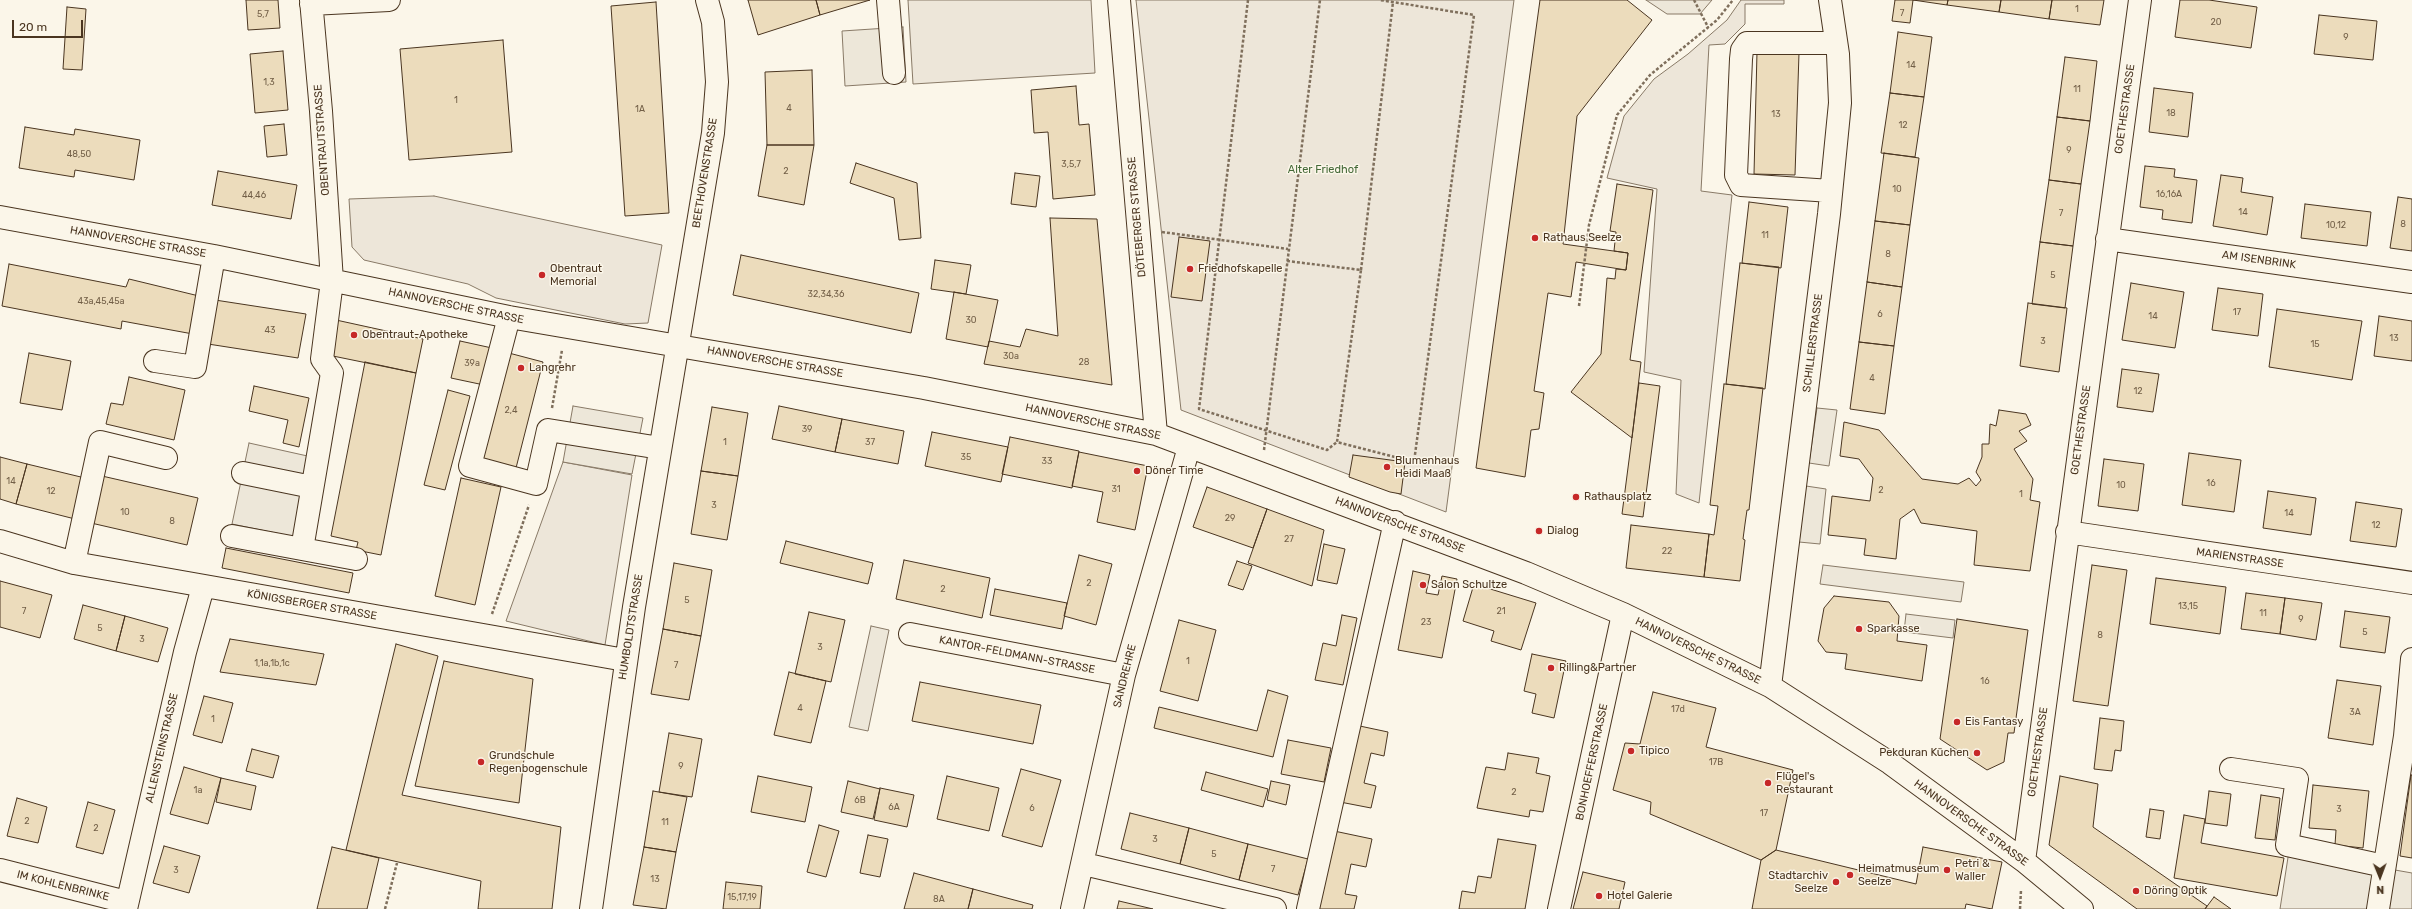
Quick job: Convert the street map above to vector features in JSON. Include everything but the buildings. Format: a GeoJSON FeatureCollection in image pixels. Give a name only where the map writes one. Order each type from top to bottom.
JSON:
{"type":"FeatureCollection","features":[{"type":"Feature","properties":{"kind":"street"},"geometry":{"type":"LineString","coordinates":[[311,2],[389,0]]}},
{"type":"Feature","properties":{"kind":"street","name":"BEETHOVENSTRASSE"},"geometry":{"type":"LineString","coordinates":[[678,345],[713,133],[717,82],[713,22],[706,0]]}},
{"type":"Feature","properties":{"kind":"street"},"geometry":{"type":"LineString","coordinates":[[888,0],[894,73]]}},
{"type":"Feature","properties":{"kind":"street","name":"DÖTEBERGER STRASSE"},"geometry":{"type":"LineString","coordinates":[[1119,0],[1156,434]]}},
{"type":"Feature","properties":{"kind":"street","name":"SCHILLERSTRASSE"},"geometry":{"type":"LineString","coordinates":[[1770,686],[1831,191],[1840,103],[1836,42],[1830,0]]}},
{"type":"Feature","properties":{"kind":"street","name":"GOETHESTRASSE"},"geometry":{"type":"LineString","coordinates":[[2024,861],[2067,532],[2140,0]]}},
{"type":"Feature","properties":{"kind":"street","name":"OBENTRAUTSTRASSE"},"geometry":{"type":"LineString","coordinates":[[302,549],[332,373],[322,359],[332,281],[321,111],[311,2]]}},
{"type":"Feature","properties":{"kind":"street"},"geometry":{"type":"LineString","coordinates":[[1831,191],[1741,185],[1736,175],[1741,59],[1742,50],[1747,43],[1836,42]]}},
{"type":"Feature","properties":{"kind":"street","name":"HANNOVERSCHE STRASSE"},"geometry":{"type":"LineString","coordinates":[[0,217],[214,256],[509,317],[924,388],[1156,434],[1395,522],[1623,614],[1770,686],[1890,763],[2024,861],[2082,909]]}},
{"type":"Feature","properties":{"kind":"street","name":"AM ISENBRINK"},"geometry":{"type":"LineString","coordinates":[[2107,238],[2412,282]]}},
{"type":"Feature","properties":{"kind":"street"},"geometry":{"type":"LineString","coordinates":[[155,361],[195,367],[214,256]]}},
{"type":"Feature","properties":{"kind":"street"},"geometry":{"type":"LineString","coordinates":[[509,317],[470,466],[536,484],[548,430],[660,448]]}},
{"type":"Feature","properties":{"kind":"street","name":"HUMBOLDTSTRASSE"},"geometry":{"type":"LineString","coordinates":[[591,909],[625,660],[678,345]]}},
{"type":"Feature","properties":{"kind":"street"},"geometry":{"type":"LineString","coordinates":[[74,562],[100,442],[166,458]]}},
{"type":"Feature","properties":{"kind":"street","name":"SANDREHRE"},"geometry":{"type":"LineString","coordinates":[[1072,909],[1084,864],[1124,675],[1189,446]]}},
{"type":"Feature","properties":{"kind":"street"},"geometry":{"type":"LineString","coordinates":[[243,473],[312,487]]}},
{"type":"Feature","properties":{"kind":"street"},"geometry":{"type":"LineString","coordinates":[[1308,909],[1395,522]]}},
{"type":"Feature","properties":{"kind":"street","name":"MARIENSTRASSE"},"geometry":{"type":"LineString","coordinates":[[2067,532],[2412,583]]}},
{"type":"Feature","properties":{"kind":"street"},"geometry":{"type":"LineString","coordinates":[[232,536],[356,559]]}},
{"type":"Feature","properties":{"kind":"street","name":"KÖNIGSBERGER STRASSE"},"geometry":{"type":"LineString","coordinates":[[0,541],[74,562],[203,587],[484,634],[625,660]]}},
{"type":"Feature","properties":{"kind":"street","name":"ALLENSTEINSTRASSE"},"geometry":{"type":"LineString","coordinates":[[126,905],[185,652],[203,587]]}},
{"type":"Feature","properties":{"kind":"street","name":"BONHOEFFERSTRASSE"},"geometry":{"type":"LineString","coordinates":[[1559,909],[1623,614]]}},
{"type":"Feature","properties":{"kind":"street","name":"KANTOR-FELDMANN-STRASSE"},"geometry":{"type":"LineString","coordinates":[[910,634],[1124,675]]}},
{"type":"Feature","properties":{"kind":"street"},"geometry":{"type":"LineString","coordinates":[[2378,909],[2405,736],[2412,659]]}},
{"type":"Feature","properties":{"kind":"street"},"geometry":{"type":"LineString","coordinates":[[2231,769],[2297,779],[2287,845],[2384,866]]}},
{"type":"Feature","properties":{"kind":"street"},"geometry":{"type":"LineString","coordinates":[[1084,864],[1275,909]]}},
{"type":"Feature","properties":{"kind":"street","name":"IM KOHLENBRINKE"},"geometry":{"type":"LineString","coordinates":[[0,870],[126,905]]}},
{"type":"Feature","properties":{"kind":"path"},"geometry":{"type":"LineString","coordinates":[[1248,0],[1199,409],[1327,450],[1337,442],[1361,270],[1393,2]]}},
{"type":"Feature","properties":{"kind":"path"},"geometry":{"type":"LineString","coordinates":[[1259,472],[1266,430],[1320,0]]}},
{"type":"Feature","properties":{"kind":"path"},"geometry":{"type":"LineString","coordinates":[[1337,442],[1414,462],[1474,15],[1380,0]]}},
{"type":"Feature","properties":{"kind":"path"},"geometry":{"type":"LineString","coordinates":[[1694,0],[1708,26]]}},
{"type":"Feature","properties":{"kind":"path"},"geometry":{"type":"LineString","coordinates":[[1579,306],[1589,225],[1617,115],[1650,75],[1717,20],[1733,0]]}},
{"type":"Feature","properties":{"kind":"path"},"geometry":{"type":"LineString","coordinates":[[1138,230],[1288,249]]}},
{"type":"Feature","properties":{"kind":"path"},"geometry":{"type":"LineString","coordinates":[[1287,261],[1361,270]]}},
{"type":"Feature","properties":{"kind":"path"},"geometry":{"type":"LineString","coordinates":[[548,430],[566,327]]}},
{"type":"Feature","properties":{"kind":"path"},"geometry":{"type":"LineString","coordinates":[[484,634],[536,484]]}},
{"type":"Feature","properties":{"kind":"path"},"geometry":{"type":"LineString","coordinates":[[385,909],[397,862]]}},
{"type":"Feature","properties":{"kind":"green space"},"geometry":{"type":"Polygon","coordinates":[[[908,0],[1091,0],[1095,73],[913,84],[908,0]]]}},
{"type":"Feature","properties":{"kind":"green space","name":"Alter Friedhof"},"geometry":{"type":"Polygon","coordinates":[[[1136,0],[1514,0],[1446,512],[1181,410],[1136,0]]]}},
{"type":"Feature","properties":{"kind":"green space"},"geometry":{"type":"Polygon","coordinates":[[[1741,0],[1784,0],[1784,4],[1745,4],[1745,24],[1725,44],[1709,45],[1701,191],[1732,195],[1699,503],[1676,494],[1681,380],[1644,372],[1657,189],[1607,178],[1624,116],[1654,79],[1688,54],[1727,20],[1741,0]]]}},
{"type":"Feature","properties":{"kind":"green space"},"geometry":{"type":"Polygon","coordinates":[[[434,196],[662,245],[648,323],[625,324],[496,298],[468,284],[364,260],[352,247],[349,199],[434,196]]]}},
{"type":"Feature","properties":{"kind":"green space"},"geometry":{"type":"Polygon","coordinates":[[[563,462],[632,475],[605,645],[506,621],[563,462]]]}},
{"type":"Feature","properties":{"kind":"shaded area"},"geometry":{"type":"Polygon","coordinates":[[[1646,0],[1712,0],[1700,14],[1667,14],[1646,0]]]}},
{"type":"Feature","properties":{"kind":"shaded area"},"geometry":{"type":"Polygon","coordinates":[[[903,27],[906,82],[845,86],[842,31],[903,27]]]}},
{"type":"Feature","properties":{"kind":"shaded area"},"geometry":{"type":"Polygon","coordinates":[[[573,406],[643,418],[632,474],[563,462],[573,406]]]}},
{"type":"Feature","properties":{"kind":"shaded area"},"geometry":{"type":"Polygon","coordinates":[[[1817,408],[1837,410],[1829,466],[1809,463],[1817,408]]]}},
{"type":"Feature","properties":{"kind":"shaded area"},"geometry":{"type":"Polygon","coordinates":[[[249,443],[312,457],[295,537],[232,524],[249,443]]]}},
{"type":"Feature","properties":{"kind":"shaded area"},"geometry":{"type":"Polygon","coordinates":[[[1806,486],[1826,489],[1820,544],[1799,542],[1806,486]]]}},
{"type":"Feature","properties":{"kind":"shaded area"},"geometry":{"type":"Polygon","coordinates":[[[1823,565],[1964,582],[1961,602],[1820,584],[1823,565]]]}},
{"type":"Feature","properties":{"kind":"shaded area"},"geometry":{"type":"Polygon","coordinates":[[[1906,614],[1955,620],[1953,638],[1904,632],[1906,614]]]}},
{"type":"Feature","properties":{"kind":"shaded area"},"geometry":{"type":"Polygon","coordinates":[[[871,626],[889,630],[868,731],[849,727],[871,626]]]}},
{"type":"Feature","properties":{"kind":"shaded area"},"geometry":{"type":"Polygon","coordinates":[[[2289,851],[2375,869],[2367,909],[2280,909],[2289,851]]]}},
{"type":"Feature","properties":{"kind":"shaded area"},"geometry":{"type":"Polygon","coordinates":[[[2395,870],[2412,873],[2412,909],[2387,909],[2395,870]]]}},
{"type":"Feature","properties":{"kind":"place","name":"Rathaus Seelze"},"geometry":{"type":"Point","coordinates":[1535,238]}},
{"type":"Feature","properties":{"kind":"place","name":"Friedhofskapelle"},"geometry":{"type":"Point","coordinates":[1190,269]}},
{"type":"Feature","properties":{"kind":"place","name":"Obentraut Memorial"},"geometry":{"type":"Point","coordinates":[542,275]}},
{"type":"Feature","properties":{"kind":"place","name":"Obentraut-Apotheke"},"geometry":{"type":"Point","coordinates":[354,335]}},
{"type":"Feature","properties":{"kind":"place","name":"Langrehr"},"geometry":{"type":"Point","coordinates":[521,368]}},
{"type":"Feature","properties":{"kind":"place","name":"Blumenhaus Heidi Maaß"},"geometry":{"type":"Point","coordinates":[1387,467]}},
{"type":"Feature","properties":{"kind":"place","name":"Döner Time"},"geometry":{"type":"Point","coordinates":[1137,471]}},
{"type":"Feature","properties":{"kind":"place","name":"Rathausplatz"},"geometry":{"type":"Point","coordinates":[1576,497]}},
{"type":"Feature","properties":{"kind":"place","name":"Dialog"},"geometry":{"type":"Point","coordinates":[1539,531]}},
{"type":"Feature","properties":{"kind":"place","name":"Salon Schultze"},"geometry":{"type":"Point","coordinates":[1423,585]}},
{"type":"Feature","properties":{"kind":"place","name":"Sparkasse"},"geometry":{"type":"Point","coordinates":[1859,629]}},
{"type":"Feature","properties":{"kind":"place","name":"Rilling&Partner"},"geometry":{"type":"Point","coordinates":[1551,668]}},
{"type":"Feature","properties":{"kind":"place","name":"Eis Fantasy"},"geometry":{"type":"Point","coordinates":[1957,722]}},
{"type":"Feature","properties":{"kind":"place","name":"Tipico"},"geometry":{"type":"Point","coordinates":[1631,751]}},
{"type":"Feature","properties":{"kind":"place","name":"Pekduran Küchen"},"geometry":{"type":"Point","coordinates":[1977,753]}},
{"type":"Feature","properties":{"kind":"place","name":"Grundschule Regenbogenschule"},"geometry":{"type":"Point","coordinates":[481,762]}},
{"type":"Feature","properties":{"kind":"place","name":"Flügel's Restaurant"},"geometry":{"type":"Point","coordinates":[1768,783]}},
{"type":"Feature","properties":{"kind":"place","name":"Petri & Waller"},"geometry":{"type":"Point","coordinates":[1947,870]}},
{"type":"Feature","properties":{"kind":"place","name":"Heimatmuseum Seelze"},"geometry":{"type":"Point","coordinates":[1850,875]}},
{"type":"Feature","properties":{"kind":"place","name":"Stadtarchiv Seelze"},"geometry":{"type":"Point","coordinates":[1836,882]}},
{"type":"Feature","properties":{"kind":"place","name":"Döring Optik"},"geometry":{"type":"Point","coordinates":[2136,891]}},
{"type":"Feature","properties":{"kind":"place","name":"Hotel Galerie"},"geometry":{"type":"Point","coordinates":[1599,896]}}]}
